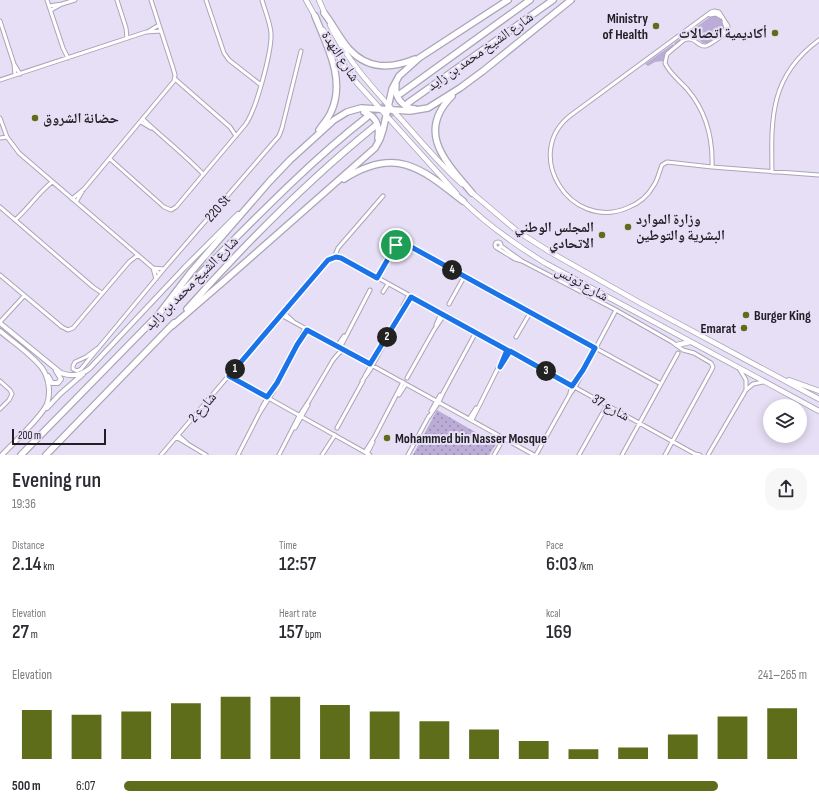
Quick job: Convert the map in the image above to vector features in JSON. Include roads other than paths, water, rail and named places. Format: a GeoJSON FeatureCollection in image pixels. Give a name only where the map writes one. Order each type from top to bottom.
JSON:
{"type":"FeatureCollection","features":[{"type":"Feature","properties":{"kind":"highway"},"geometry":{"type":"LineString","coordinates":[[172,326],[371,152],[378,142],[383,130],[389,110],[392,89],[399,76],[426,53],[508,0]]}},
{"type":"Feature","properties":{"kind":"highway","name":"شارع الشيخ محمد بن زايد"},"geometry":{"type":"LineString","coordinates":[[400,94],[530,0]]}},
{"type":"Feature","properties":{"kind":"highway","name":"شارع الشيخ محمد بن زايد"},"geometry":{"type":"LineString","coordinates":[[408,103],[553,0]]}},
{"type":"Feature","properties":{"kind":"highway"},"geometry":{"type":"LineString","coordinates":[[160,314],[191,272],[275,176],[334,120],[347,112],[354,110],[380,109],[410,112],[424,110],[433,106],[460,88],[506,53],[571,0]]}},
{"type":"Feature","properties":{"kind":"highway"},"geometry":{"type":"LineString","coordinates":[[324,13],[348,48],[365,62],[381,66],[398,65],[426,53]]}},
{"type":"Feature","properties":{"kind":"highway"},"geometry":{"type":"LineString","coordinates":[[308,144],[332,111],[336,89],[334,67],[315,16]]}},
{"type":"Feature","properties":{"kind":"highway"},"geometry":{"type":"LineString","coordinates":[[399,76],[396,88],[398,99],[412,109],[424,110]]}},
{"type":"Feature","properties":{"kind":"highway"},"geometry":{"type":"LineString","coordinates":[[460,88],[442,108],[438,116],[436,140],[444,159],[472,193]]}},
{"type":"Feature","properties":{"kind":"highway"},"geometry":{"type":"LineString","coordinates":[[354,110],[367,112],[374,118],[379,129],[378,142]]}},
{"type":"Feature","properties":{"kind":"highway","name":"شارع الشيخ محمد بن زايد"},"geometry":{"type":"LineString","coordinates":[[22,455],[160,314],[302,173],[367,117]]}},
{"type":"Feature","properties":{"kind":"highway","name":"شارع الشيخ محمد بن زايد"},"geometry":{"type":"LineString","coordinates":[[46,455],[172,326],[217,276],[295,197],[375,126]]}},
{"type":"Feature","properties":{"kind":"highway"},"geometry":{"type":"LineString","coordinates":[[328,189],[359,170],[371,165],[397,163],[422,170],[463,201]]}},
{"type":"Feature","properties":{"kind":"main road","name":"شارع النهدة"},"geometry":{"type":"LineString","coordinates":[[306,0],[343,64],[357,83],[380,109]]}},
{"type":"Feature","properties":{"kind":"main road","name":"شارع النهدة"},"geometry":{"type":"LineString","coordinates":[[319,0],[336,38],[350,60],[389,110]]}},
{"type":"Feature","properties":{"kind":"main road","name":"شارع تونس"},"geometry":{"type":"LineString","coordinates":[[389,110],[442,165],[512,227],[550,252],[642,304],[819,399]]}},
{"type":"Feature","properties":{"kind":"main road","name":"شارع تونس"},"geometry":{"type":"LineString","coordinates":[[389,110],[463,201],[494,228],[539,260],[811,407],[819,413]]}},
{"type":"Feature","properties":{"kind":"main road"},"geometry":{"type":"LineString","coordinates":[[2,455],[60,394],[85,372],[208,243],[251,203]]}},
{"type":"Feature","properties":{"kind":"main road"},"geometry":{"type":"LineString","coordinates":[[0,323],[61,373],[77,375],[85,372]]}},
{"type":"Feature","properties":{"kind":"main road"},"geometry":{"type":"LineString","coordinates":[[0,331],[42,367],[52,383],[58,383],[60,381],[60,377],[50,365]]}},
{"type":"Feature","properties":{"kind":"main road"},"geometry":{"type":"LineString","coordinates":[[679,345],[690,342]]}},
{"type":"Feature","properties":{"kind":"main road"},"geometry":{"type":"LineString","coordinates":[[27,354],[42,368],[47,380],[49,393],[48,400],[41,414]]}},
{"type":"Feature","properties":{"kind":"main road"},"geometry":{"type":"LineString","coordinates":[[783,379],[819,391]]}},
{"type":"Feature","properties":{"kind":"street"},"geometry":{"type":"LineString","coordinates":[[48,0],[66,58]]}},
{"type":"Feature","properties":{"kind":"street"},"geometry":{"type":"LineString","coordinates":[[50,8],[74,0]]}},
{"type":"Feature","properties":{"kind":"street"},"geometry":{"type":"LineString","coordinates":[[117,0],[126,28],[127,38]]}},
{"type":"Feature","properties":{"kind":"street"},"geometry":{"type":"LineString","coordinates":[[151,0],[175,77],[183,87],[230,127],[240,132]]}},
{"type":"Feature","properties":{"kind":"street"},"geometry":{"type":"LineString","coordinates":[[206,0],[224,53],[230,60],[261,85]]}},
{"type":"Feature","properties":{"kind":"street"},"geometry":{"type":"LineString","coordinates":[[109,160],[168,210],[173,210],[176,207],[240,132],[250,118],[261,85],[270,44],[270,33],[262,0]]}},
{"type":"Feature","properties":{"kind":"street"},"geometry":{"type":"LineString","coordinates":[[711,167],[712,154],[709,133],[702,111],[688,90],[670,72],[665,63],[667,54],[684,40],[691,37],[695,38],[701,45],[707,45],[726,33],[728,25],[720,13],[716,11],[711,12],[565,119],[557,129],[552,142],[550,154],[551,167],[558,186],[572,200],[590,210],[602,212],[614,212],[625,209],[644,197],[652,189],[661,170],[661,166],[664,163],[676,163],[711,167],[819,175]]}},
{"type":"Feature","properties":{"kind":"street"},"geometry":{"type":"LineString","coordinates":[[0,23],[14,64],[20,74]]}},
{"type":"Feature","properties":{"kind":"street"},"geometry":{"type":"LineString","coordinates":[[149,32],[159,25]]}},
{"type":"Feature","properties":{"kind":"street"},"geometry":{"type":"LineString","coordinates":[[126,28],[132,37]]}},
{"type":"Feature","properties":{"kind":"street"},"geometry":{"type":"LineString","coordinates":[[0,80],[127,38],[149,32],[161,31]]}},
{"type":"Feature","properties":{"kind":"street"},"geometry":{"type":"LineString","coordinates":[[771,172],[772,118],[780,88],[784,79],[796,62],[819,40]]}},
{"type":"Feature","properties":{"kind":"street","name":"220 St"},"geometry":{"type":"LineString","coordinates":[[98,348],[86,357],[75,362],[73,366],[74,369],[77,371],[81,369],[164,269],[279,136],[301,51]]}},
{"type":"Feature","properties":{"kind":"street"},"geometry":{"type":"LineString","coordinates":[[14,64],[15,75]]}},
{"type":"Feature","properties":{"kind":"street"},"geometry":{"type":"LineString","coordinates":[[76,202],[84,189],[173,83],[175,77]]}},
{"type":"Feature","properties":{"kind":"street"},"geometry":{"type":"LineString","coordinates":[[252,77],[262,79]]}},
{"type":"Feature","properties":{"kind":"street"},"geometry":{"type":"LineString","coordinates":[[173,83],[183,87]]}},
{"type":"Feature","properties":{"kind":"street"},"geometry":{"type":"LineString","coordinates":[[0,118],[7,137],[18,153],[160,274]]}},
{"type":"Feature","properties":{"kind":"street"},"geometry":{"type":"LineString","coordinates":[[142,120],[204,173]]}},
{"type":"Feature","properties":{"kind":"street"},"geometry":{"type":"LineString","coordinates":[[230,127],[236,136]]}},
{"type":"Feature","properties":{"kind":"street"},"geometry":{"type":"LineString","coordinates":[[0,136],[5,132]]}},
{"type":"Feature","properties":{"kind":"street"},"geometry":{"type":"LineString","coordinates":[[0,136],[7,137]]}},
{"type":"Feature","properties":{"kind":"street"},"geometry":{"type":"LineString","coordinates":[[15,220],[23,214],[44,188],[49,179]]}},
{"type":"Feature","properties":{"kind":"street"},"geometry":{"type":"LineString","coordinates":[[44,188],[52,182]]}},
{"type":"Feature","properties":{"kind":"street"},"geometry":{"type":"LineString","coordinates":[[72,199],[84,189]]}},
{"type":"Feature","properties":{"kind":"street","name":"شارع 2"},"geometry":{"type":"LineString","coordinates":[[161,455],[326,262],[330,258],[336,257],[338,248],[383,196]]}},
{"type":"Feature","properties":{"kind":"street"},"geometry":{"type":"LineString","coordinates":[[0,207],[101,294]]}},
{"type":"Feature","properties":{"kind":"street"},"geometry":{"type":"LineString","coordinates":[[19,223],[23,214]]}},
{"type":"Feature","properties":{"kind":"street"},"geometry":{"type":"LineString","coordinates":[[377,278],[396,245],[399,243],[404,243],[661,384]]}},
{"type":"Feature","properties":{"kind":"street"},"geometry":{"type":"LineString","coordinates":[[499,247],[522,261],[679,345],[683,350],[694,353],[712,364],[712,369],[665,455]]}},
{"type":"Feature","properties":{"kind":"street"},"geometry":{"type":"LineString","coordinates":[[0,275],[62,327],[68,330],[73,328],[136,253]]}},
{"type":"Feature","properties":{"kind":"street","name":"شارع 37"},"geometry":{"type":"LineString","coordinates":[[336,257],[344,259],[639,423],[700,455]]}},
{"type":"Feature","properties":{"kind":"street"},"geometry":{"type":"LineString","coordinates":[[153,268],[164,269]]}},
{"type":"Feature","properties":{"kind":"street"},"geometry":{"type":"LineString","coordinates":[[153,268],[156,279]]}},
{"type":"Feature","properties":{"kind":"street"},"geometry":{"type":"LineString","coordinates":[[449,304],[464,276]]}},
{"type":"Feature","properties":{"kind":"street"},"geometry":{"type":"LineString","coordinates":[[383,292],[388,284]]}},
{"type":"Feature","properties":{"kind":"street"},"geometry":{"type":"LineString","coordinates":[[338,347],[370,290]]}},
{"type":"Feature","properties":{"kind":"street"},"geometry":{"type":"LineString","coordinates":[[0,323],[24,296]]}},
{"type":"Feature","properties":{"kind":"street"},"geometry":{"type":"LineString","coordinates":[[337,428],[410,296]]}},
{"type":"Feature","properties":{"kind":"street"},"geometry":{"type":"LineString","coordinates":[[282,314],[338,347],[535,455],[616,310]]}},
{"type":"Feature","properties":{"kind":"street"},"geometry":{"type":"LineString","coordinates":[[516,337],[530,313]]}},
{"type":"Feature","properties":{"kind":"street"},"geometry":{"type":"LineString","coordinates":[[407,378],[443,314]]}},
{"type":"Feature","properties":{"kind":"street"},"geometry":{"type":"LineString","coordinates":[[238,454],[306,329]]}},
{"type":"Feature","properties":{"kind":"street"},"geometry":{"type":"LineString","coordinates":[[408,455],[476,332]]}},
{"type":"Feature","properties":{"kind":"street"},"geometry":{"type":"LineString","coordinates":[[280,455],[300,416],[333,360],[339,353],[345,350]]}},
{"type":"Feature","properties":{"kind":"street"},"geometry":{"type":"LineString","coordinates":[[470,420],[509,350]]}},
{"type":"Feature","properties":{"kind":"street"},"geometry":{"type":"LineString","coordinates":[[622,455],[678,353]]}},
{"type":"Feature","properties":{"kind":"street"},"geometry":{"type":"LineString","coordinates":[[739,368],[746,380],[746,390]]}},
{"type":"Feature","properties":{"kind":"street"},"geometry":{"type":"LineString","coordinates":[[230,375],[367,454],[375,436],[404,383]]}},
{"type":"Feature","properties":{"kind":"street"},"geometry":{"type":"LineString","coordinates":[[0,381],[11,392],[11,398],[0,408]]}},
{"type":"Feature","properties":{"kind":"street"},"geometry":{"type":"LineString","coordinates":[[710,455],[746,390],[752,384],[765,382]]}},
{"type":"Feature","properties":{"kind":"street"},"geometry":{"type":"LineString","coordinates":[[579,455],[607,405]]}},
{"type":"Feature","properties":{"kind":"street"},"geometry":{"type":"LineString","coordinates":[[322,455],[334,435]]}},
{"type":"Feature","properties":{"kind":"street"},"geometry":{"type":"LineString","coordinates":[[177,436],[189,446],[206,455]]}},
{"type":"Feature","properties":{"kind":"street"},"geometry":{"type":"LineString","coordinates":[[494,455],[504,438]]}},
{"type":"Feature","properties":{"kind":"tunnel"},"geometry":{"type":"LineString","coordinates":[[367,117],[400,94]]}},
{"type":"Feature","properties":{"kind":"tunnel"},"geometry":{"type":"LineString","coordinates":[[375,126],[407,103]]}},
{"type":"Feature","properties":{"kind":"place","name":"Ministry of Health"},"geometry":{"type":"Point","coordinates":[656,26]}},
{"type":"Feature","properties":{"kind":"place","name":"أكاديمية اتصالات"},"geometry":{"type":"Point","coordinates":[775,33]}},
{"type":"Feature","properties":{"kind":"place","name":"حضانة الشروق"},"geometry":{"type":"Point","coordinates":[35,118]}},
{"type":"Feature","properties":{"kind":"place","name":"وزارة الموارد البشرية والتوطين"},"geometry":{"type":"Point","coordinates":[628,227]}},
{"type":"Feature","properties":{"kind":"place","name":"المجلس الوطني الاتحادي"},"geometry":{"type":"Point","coordinates":[602,235]}},
{"type":"Feature","properties":{"kind":"place","name":"Burger King"},"geometry":{"type":"Point","coordinates":[746,315]}},
{"type":"Feature","properties":{"kind":"place","name":"Emarat"},"geometry":{"type":"Point","coordinates":[744,328]}},
{"type":"Feature","properties":{"kind":"place","name":"Mohammed bin Nasser Mosque"},"geometry":{"type":"Point","coordinates":[387,438]}}]}
